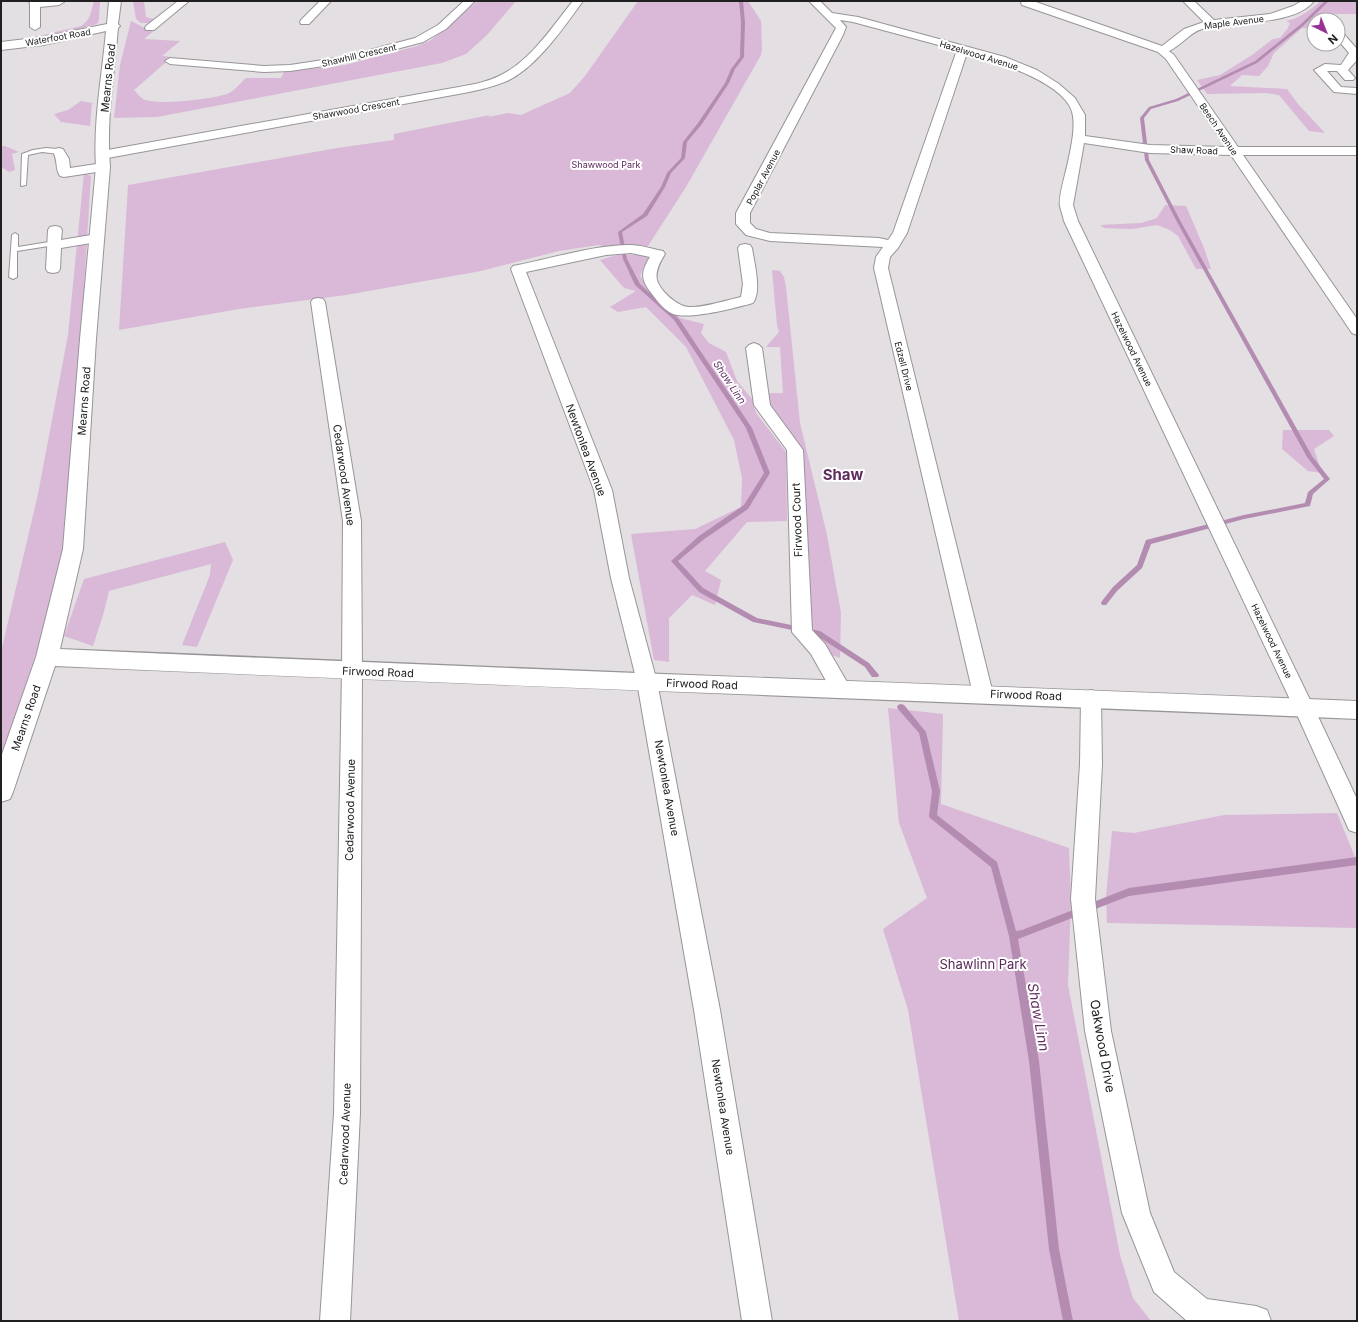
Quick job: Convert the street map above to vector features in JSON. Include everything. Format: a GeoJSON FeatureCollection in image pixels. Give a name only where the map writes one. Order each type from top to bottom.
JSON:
{"type":"FeatureCollection","features":[{"type":"Feature","properties":{"kind":"street","name":"Mearns Road"},"geometry":{"type":"LineString","coordinates":[[1,792],[47,657],[73,549],[102,161],[116,1]]}},
{"type":"Feature","properties":{"kind":"street"},"geometry":{"type":"LineString","coordinates":[[150,28],[184,1]]}},
{"type":"Feature","properties":{"kind":"street","name":"Shawhill Crescent"},"geometry":{"type":"LineString","coordinates":[[170,61],[264,69],[290,68],[350,59],[418,40],[442,27],[470,1]]}},
{"type":"Feature","properties":{"kind":"street","name":"Shawwood Crescent"},"geometry":{"type":"LineString","coordinates":[[59,152],[63,159],[64,173],[102,161],[491,83],[506,77],[529,60],[578,1]]}},
{"type":"Feature","properties":{"kind":"street","name":"Poplar Avenue"},"geometry":{"type":"LineString","coordinates":[[814,1],[841,27],[743,213],[743,224],[751,232],[770,236],[879,242],[893,245]]}},
{"type":"Feature","properties":{"kind":"street"},"geometry":{"type":"LineString","coordinates":[[1188,1],[1211,23]]}},
{"type":"Feature","properties":{"kind":"street","name":"Maple Avenue"},"geometry":{"type":"LineString","coordinates":[[1162,50],[1169,47],[1188,31],[1211,23],[1280,16],[1298,9],[1309,1]]}},
{"type":"Feature","properties":{"kind":"street"},"geometry":{"type":"LineString","coordinates":[[35,27],[34,3],[59,2]]}},
{"type":"Feature","properties":{"kind":"street","name":"Beech Avenue"},"geometry":{"type":"LineString","coordinates":[[1024,2],[1162,50],[1170,57],[1357,330]]}},
{"type":"Feature","properties":{"kind":"street"},"geometry":{"type":"LineString","coordinates":[[307,6],[323,4]]}},
{"type":"Feature","properties":{"kind":"street"},"geometry":{"type":"LineString","coordinates":[[305,22],[323,4]]}},
{"type":"Feature","properties":{"kind":"street","name":"Hazelwood Avenue"},"geometry":{"type":"LineString","coordinates":[[831,16],[854,19],[1001,59],[1033,72],[1055,86],[1071,100],[1079,114],[1079,139],[1066,205],[1071,221],[1304,708],[1357,823]]}},
{"type":"Feature","properties":{"kind":"street","name":"Waterfoot Road"},"geometry":{"type":"LineString","coordinates":[[1,46],[43,41],[114,26]]}},
{"type":"Feature","properties":{"kind":"street"},"geometry":{"type":"LineString","coordinates":[[1346,43],[1355,53],[1352,59],[1343,68],[1325,67],[1320,70],[1338,90],[1357,91]]}},
{"type":"Feature","properties":{"kind":"street","name":"Edzell Drive"},"geometry":{"type":"LineString","coordinates":[[963,49],[900,233],[893,245],[883,256],[881,268],[983,694]]}},
{"type":"Feature","properties":{"kind":"street"},"geometry":{"type":"LineString","coordinates":[[201,74],[210,65]]}},
{"type":"Feature","properties":{"kind":"street"},"geometry":{"type":"LineString","coordinates":[[1343,68],[1342,70],[1348,77],[1357,80]]}},
{"type":"Feature","properties":{"kind":"street","name":"Shaw Road"},"geometry":{"type":"LineString","coordinates":[[1079,139],[1150,149],[1357,151]]}},
{"type":"Feature","properties":{"kind":"street"},"geometry":{"type":"LineString","coordinates":[[54,269],[55,239],[97,238]]}},
{"type":"Feature","properties":{"kind":"street","name":"Newtonlea Avenue"},"geometry":{"type":"LineString","coordinates":[[745,248],[750,284],[748,300],[690,312],[676,310],[663,299],[650,281],[651,266],[658,254],[631,249],[606,251],[518,269],[603,490],[620,578],[647,682],[708,1010],[757,1321]]}},
{"type":"Feature","properties":{"kind":"street","name":"Cedarwood Avenue"},"geometry":{"type":"LineString","coordinates":[[318,302],[352,521],[352,671],[347,1113],[335,1321]]}},
{"type":"Feature","properties":{"kind":"street","name":"Firwood Court"},"geometry":{"type":"LineString","coordinates":[[754,348],[762,405],[795,450],[802,632],[818,649],[841,689]]}},
{"type":"Feature","properties":{"kind":"street","name":"Firwood Road"},"geometry":{"type":"LineString","coordinates":[[47,657],[352,671],[1091,698],[1357,710]]}},
{"type":"Feature","properties":{"kind":"street","name":"Oakwood Drive"},"geometry":{"type":"LineString","coordinates":[[1091,698],[1091,764],[1083,899],[1098,1031],[1136,1213],[1164,1282],[1201,1313],[1256,1321]]}},
{"type":"Feature","properties":{"kind":"lane"},"geometry":{"type":"LineString","coordinates":[[23,185],[25,154],[54,150],[59,152]]}},
{"type":"Feature","properties":{"kind":"lane"},"geometry":{"type":"LineString","coordinates":[[12,277],[15,235]]}},
{"type":"Feature","properties":{"kind":"lane"},"geometry":{"type":"LineString","coordinates":[[14,250],[55,239]]}},
{"type":"Feature","properties":{"kind":"green space"},"geometry":{"type":"Polygon","coordinates":[[[94,1],[100,1],[99,19],[97,24],[72,31],[35,37],[81,26],[89,18],[94,1]]]}},
{"type":"Feature","properties":{"kind":"green space"},"geometry":{"type":"Polygon","coordinates":[[[133,1],[144,1],[146,17],[154,19],[150,23],[141,23],[136,19],[133,1]]]}},
{"type":"Feature","properties":{"kind":"green space"},"geometry":{"type":"Polygon","coordinates":[[[478,1],[516,1],[487,35],[466,54],[442,63],[157,117],[114,118],[120,65],[131,21],[147,29],[156,29],[144,39],[180,41],[162,56],[172,57],[134,90],[143,99],[150,101],[172,102],[198,100],[227,94],[235,89],[246,78],[281,78],[284,72],[345,65],[417,46],[431,40],[478,1]]]}},
{"type":"Feature","properties":{"kind":"green space","name":"Shawwood Park"},"geometry":{"type":"Polygon","coordinates":[[[638,1],[748,1],[761,21],[761,55],[686,187],[648,246],[607,247],[599,245],[559,251],[481,271],[346,295],[239,309],[119,330],[128,185],[337,148],[394,140],[394,134],[490,115],[488,117],[508,113],[521,115],[570,93],[585,76],[638,1]]]}},
{"type":"Feature","properties":{"kind":"green space"},"geometry":{"type":"Polygon","coordinates":[[[1321,1],[1357,1],[1357,14],[1346,14],[1346,12],[1306,12],[1321,1]]]}},
{"type":"Feature","properties":{"kind":"green space"},"geometry":{"type":"Polygon","coordinates":[[[1306,12],[1306,28],[1302,28],[1274,53],[1268,66],[1259,76],[1242,75],[1230,86],[1287,89],[1298,104],[1325,133],[1309,131],[1279,95],[1266,93],[1207,94],[1197,80],[1220,75],[1252,55],[1273,39],[1280,38],[1290,23],[1286,21],[1306,12]]]}},
{"type":"Feature","properties":{"kind":"green space"},"geometry":{"type":"Polygon","coordinates":[[[81,101],[92,103],[90,126],[61,122],[54,114],[68,110],[81,101]]]}},
{"type":"Feature","properties":{"kind":"green space"},"geometry":{"type":"Polygon","coordinates":[[[1,146],[5,146],[19,152],[12,154],[15,170],[9,172],[1,167],[1,146]]]}},
{"type":"Feature","properties":{"kind":"green space"},"geometry":{"type":"Polygon","coordinates":[[[84,173],[91,176],[80,351],[60,581],[1,759],[1,652],[38,494],[68,335],[84,173]]]}},
{"type":"Feature","properties":{"kind":"green space"},"geometry":{"type":"Polygon","coordinates":[[[1165,205],[1186,206],[1204,248],[1211,269],[1196,269],[1178,236],[1170,230],[1157,225],[1132,229],[1104,228],[1100,225],[1141,223],[1157,218],[1165,205]]]}},
{"type":"Feature","properties":{"kind":"green space"},"geometry":{"type":"Polygon","coordinates":[[[617,255],[639,255],[649,257],[640,276],[651,291],[680,318],[704,324],[701,333],[709,343],[726,352],[737,381],[752,399],[756,413],[786,452],[787,521],[747,522],[705,571],[721,580],[715,605],[692,595],[669,618],[669,662],[654,660],[631,534],[695,529],[741,507],[742,478],[734,440],[686,347],[646,307],[618,312],[610,307],[636,291],[624,288],[600,260],[617,255]]]}},
{"type":"Feature","properties":{"kind":"green space"},"geometry":{"type":"Polygon","coordinates":[[[772,270],[780,271],[784,277],[786,287],[800,423],[827,535],[841,613],[840,658],[829,654],[811,625],[800,449],[770,408],[769,393],[783,393],[780,347],[766,347],[779,332],[777,325],[772,270]]]}},
{"type":"Feature","properties":{"kind":"green space"},"geometry":{"type":"Polygon","coordinates":[[[1283,430],[1329,430],[1334,436],[1314,449],[1322,473],[1308,471],[1282,449],[1283,430]]]}},
{"type":"Feature","properties":{"kind":"green space"},"geometry":{"type":"Polygon","coordinates":[[[225,542],[233,560],[197,647],[182,645],[210,575],[211,564],[109,591],[93,646],[64,636],[84,579],[225,542]]]}},
{"type":"Feature","properties":{"kind":"green space","name":"Shawlinn Park"},"geometry":{"type":"Polygon","coordinates":[[[888,708],[943,714],[941,804],[1069,848],[1071,901],[1068,985],[1120,1255],[1133,1298],[1151,1321],[959,1321],[908,1010],[883,929],[927,898],[899,823],[888,708]]]}},
{"type":"Feature","properties":{"kind":"green space"},"geometry":{"type":"Polygon","coordinates":[[[1337,813],[1357,862],[1357,928],[1107,923],[1106,897],[1112,831],[1134,833],[1224,815],[1337,813]]]}},
{"type":"Feature","properties":{"kind":"waterway","name":"Shaw Linn"},"geometry":{"type":"LineString","coordinates":[[741,1],[743,22],[742,57],[733,69],[727,83],[700,124],[685,142],[683,158],[669,173],[663,187],[645,215],[620,232],[625,259],[638,285],[676,319],[749,428],[767,473],[746,507],[701,538],[674,561],[701,590],[755,620],[818,633],[867,665],[875,675]]}},
{"type":"Feature","properties":{"kind":"waterway"},"geometry":{"type":"LineString","coordinates":[[1104,603],[1115,589],[1140,566],[1148,542],[1244,517],[1308,505],[1310,493],[1327,479],[1310,457],[1179,222],[1147,160],[1142,118],[1150,108],[1177,100],[1256,62],[1302,25],[1327,1]]}},
{"type":"Feature","properties":{"kind":"waterway","name":"Shaw Linn"},"geometry":{"type":"LineString","coordinates":[[901,707],[922,732],[936,791],[933,816],[994,865],[1013,936]]}},
{"type":"Feature","properties":{"kind":"waterway"},"geometry":{"type":"LineString","coordinates":[[1013,936],[1022,934],[1129,892],[1357,861]]}},
{"type":"Feature","properties":{"kind":"waterway","name":"Shaw Linn"},"geometry":{"type":"LineString","coordinates":[[1013,936],[1034,1061],[1054,1249],[1068,1321]]}},
{"type":"Feature","properties":{"kind":"district","name":"Shaw"},"geometry":{"type":"Point","coordinates":[843,474]}}]}
